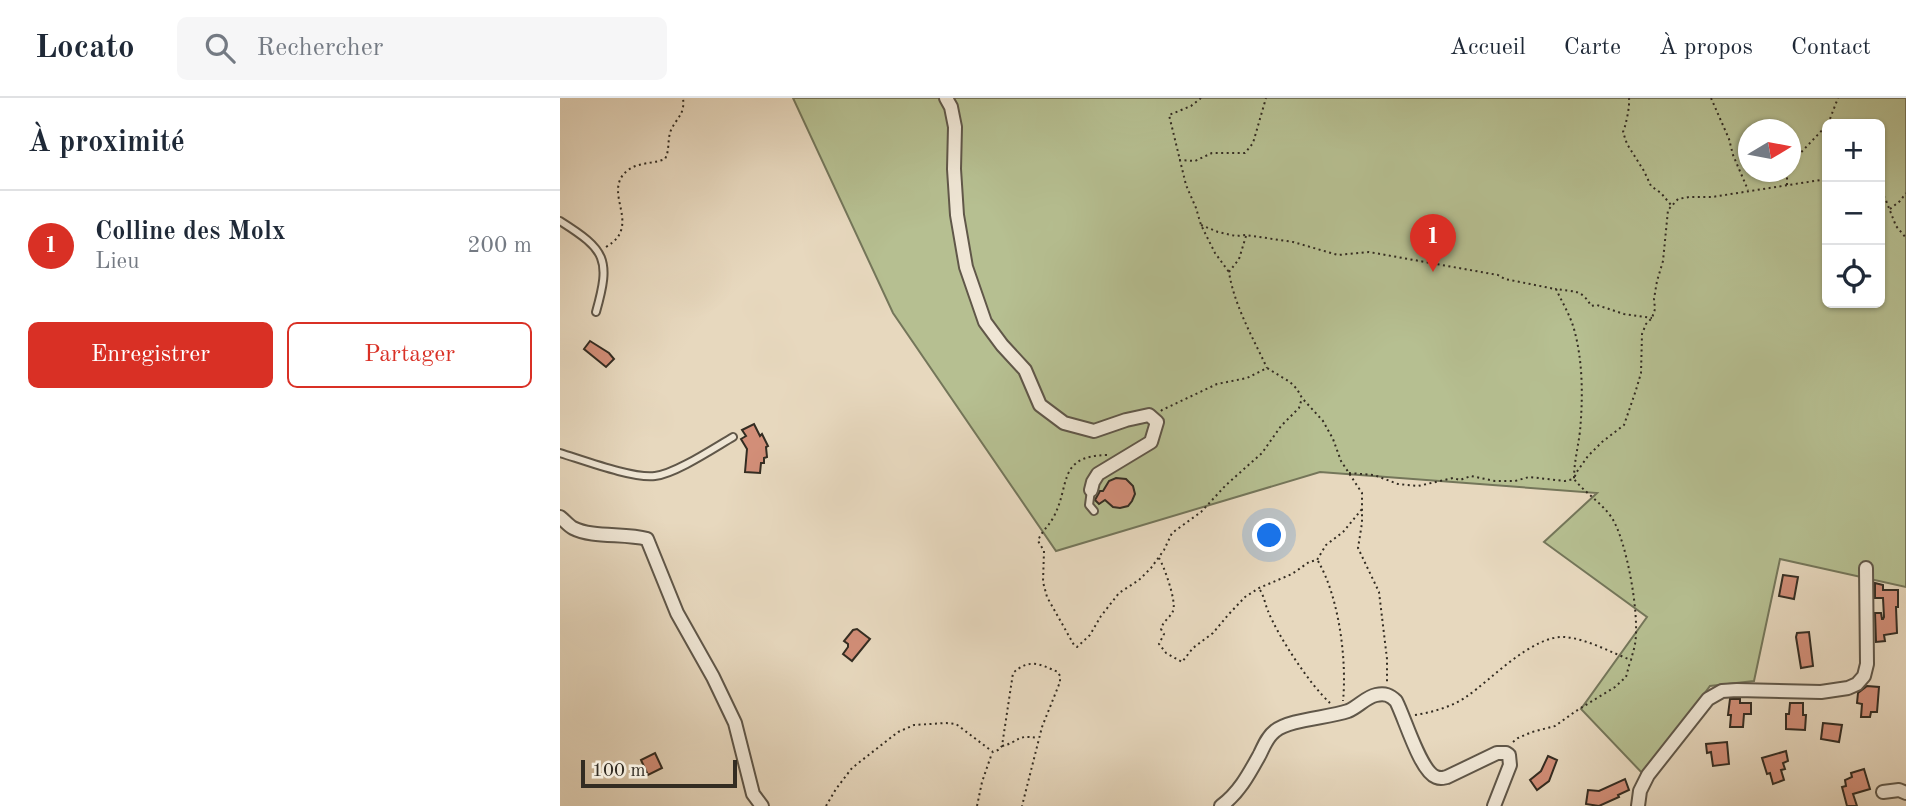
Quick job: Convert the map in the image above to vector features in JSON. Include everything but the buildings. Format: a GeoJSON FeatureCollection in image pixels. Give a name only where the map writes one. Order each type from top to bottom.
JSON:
{"type":"FeatureCollection","features":[{"type":"Feature","properties":{"kind":"street"},"geometry":{"type":"LineString","coordinates":[[946,98],[951,107],[955,127],[955,192],[966,267],[985,322],[1025,370],[1040,405],[1063,423],[1094,431],[1149,415],[1157,422],[1151,442],[1098,474],[1091,490]]}},
{"type":"Feature","properties":{"kind":"street"},"geometry":{"type":"LineString","coordinates":[[560,517],[574,529],[647,539],[677,613],[735,723],[752,794],[762,806]]}},
{"type":"Feature","properties":{"kind":"street"},"geometry":{"type":"LineString","coordinates":[[1638,806],[1640,791],[1648,775],[1708,699],[1722,691],[1821,692],[1857,684],[1864,676],[1867,664],[1866,568]]}},
{"type":"Feature","properties":{"kind":"street"},"geometry":{"type":"LineString","coordinates":[[1221,806],[1246,779],[1267,740],[1275,731],[1285,726],[1342,713],[1380,694],[1390,695],[1396,701],[1416,749],[1433,776],[1447,777],[1493,754],[1501,752],[1509,755],[1510,765],[1494,806]]}},
{"type":"Feature","properties":{"kind":"street"},"geometry":{"type":"LineString","coordinates":[[1883,792],[1899,790],[1906,793]]}},
{"type":"Feature","properties":{"kind":"lane"},"geometry":{"type":"LineString","coordinates":[[560,221],[585,236],[599,251],[604,270],[597,312]]}},
{"type":"Feature","properties":{"kind":"lane"},"geometry":{"type":"LineString","coordinates":[[560,453],[637,475],[656,476],[685,464],[733,437]]}},
{"type":"Feature","properties":{"kind":"lane"},"geometry":{"type":"LineString","coordinates":[[1091,490],[1089,505],[1094,511]]}},
{"type":"Feature","properties":{"kind":"path"},"geometry":{"type":"LineString","coordinates":[[599,251],[621,235],[624,222],[618,194],[619,183],[624,174],[638,164],[665,159],[671,130],[682,114],[683,98]]}},
{"type":"Feature","properties":{"kind":"path"},"geometry":{"type":"LineString","coordinates":[[1201,98],[1191,106],[1169,115],[1186,185],[1215,253],[1230,272],[1231,287],[1244,321],[1268,368],[1290,382],[1323,421],[1341,461],[1362,493],[1363,509],[1358,548],[1379,593],[1387,659],[1386,680],[1390,695]]}},
{"type":"Feature","properties":{"kind":"path"},"geometry":{"type":"LineString","coordinates":[[1179,160],[1195,161],[1212,153],[1245,153],[1253,143],[1266,98]]}},
{"type":"Feature","properties":{"kind":"path"},"geometry":{"type":"LineString","coordinates":[[1629,98],[1627,122],[1623,132],[1627,144],[1651,186],[1672,206]]}},
{"type":"Feature","properties":{"kind":"path"},"geometry":{"type":"LineString","coordinates":[[1711,98],[1749,191]]}},
{"type":"Feature","properties":{"kind":"path"},"geometry":{"type":"LineString","coordinates":[[1830,119],[1838,98]]}},
{"type":"Feature","properties":{"kind":"path"},"geometry":{"type":"LineString","coordinates":[[1801,153],[1822,131]]}},
{"type":"Feature","properties":{"kind":"path"},"geometry":{"type":"LineString","coordinates":[[1574,479],[1588,456],[1624,425],[1641,373],[1642,334],[1646,324],[1653,318],[1668,210],[1678,199],[1712,197],[1822,180]]}},
{"type":"Feature","properties":{"kind":"path"},"geometry":{"type":"LineString","coordinates":[[1787,182],[1787,186]]}},
{"type":"Feature","properties":{"kind":"path"},"geometry":{"type":"LineString","coordinates":[[1889,209],[1906,193]]}},
{"type":"Feature","properties":{"kind":"path"},"geometry":{"type":"LineString","coordinates":[[1885,198],[1896,226],[1906,238]]}},
{"type":"Feature","properties":{"kind":"path"},"geometry":{"type":"LineString","coordinates":[[1201,225],[1218,232],[1293,242],[1338,255],[1369,252],[1498,275],[1504,279],[1579,293],[1585,296],[1591,306],[1597,305],[1624,314],[1653,318]]}},
{"type":"Feature","properties":{"kind":"path"},"geometry":{"type":"LineString","coordinates":[[1230,272],[1239,259],[1246,235]]}},
{"type":"Feature","properties":{"kind":"path"},"geometry":{"type":"LineString","coordinates":[[1501,752],[1518,738],[1555,726],[1615,687],[1626,677],[1635,645],[1634,598],[1621,538],[1612,518],[1574,479],[1580,431],[1580,362],[1574,328],[1556,289]]}},
{"type":"Feature","properties":{"kind":"path"},"geometry":{"type":"LineString","coordinates":[[1157,422],[1162,410],[1217,384],[1247,379],[1268,368]]}},
{"type":"Feature","properties":{"kind":"path"},"geometry":{"type":"LineString","coordinates":[[1122,459],[1107,455],[1090,456],[1075,464],[1065,478],[1061,499],[1052,520],[1040,534],[1038,541],[1044,551],[1043,582],[1047,597],[1077,647],[1090,635],[1119,593],[1139,580],[1159,557],[1172,533],[1201,512],[1262,453],[1281,426],[1299,408],[1302,398]]}},
{"type":"Feature","properties":{"kind":"path"},"geometry":{"type":"LineString","coordinates":[[1349,473],[1374,475],[1398,484],[1418,486],[1472,476],[1495,481],[1515,481],[1529,477],[1564,481],[1574,479]]}},
{"type":"Feature","properties":{"kind":"path"},"geometry":{"type":"LineString","coordinates":[[1159,557],[1170,581],[1175,607],[1162,624],[1164,634],[1159,643],[1166,653],[1182,662],[1193,648],[1213,634],[1245,597],[1317,560],[1326,545],[1343,532],[1363,509]]}},
{"type":"Feature","properties":{"kind":"path"},"geometry":{"type":"LineString","coordinates":[[1317,560],[1332,597],[1345,656],[1342,713]]}},
{"type":"Feature","properties":{"kind":"path"},"geometry":{"type":"LineString","coordinates":[[1259,588],[1284,642],[1321,695],[1342,713]]}},
{"type":"Feature","properties":{"kind":"path"},"geometry":{"type":"LineString","coordinates":[[1404,717],[1444,708],[1464,698],[1519,655],[1547,639],[1564,637],[1583,641],[1631,660]]}},
{"type":"Feature","properties":{"kind":"path"},"geometry":{"type":"LineString","coordinates":[[1002,746],[1013,673],[1030,663],[1058,672],[1060,682],[1042,727],[1022,806]]}},
{"type":"Feature","properties":{"kind":"path"},"geometry":{"type":"LineString","coordinates":[[826,806],[852,768],[898,732],[914,725],[956,724],[993,752]]}},
{"type":"Feature","properties":{"kind":"path"},"geometry":{"type":"LineString","coordinates":[[977,806],[993,752],[1020,737],[1039,738]]}},
{"type":"Feature","properties":{"kind":"green space"},"geometry":{"type":"Polygon","coordinates":[[[793,98],[1906,98],[1906,587],[1780,559],[1754,681],[1710,686],[1644,775],[1581,709],[1647,617],[1544,542],[1597,493],[1320,472],[1056,551],[893,313],[793,98]]]}},
{"type":"Feature","properties":{"kind":"place","name":"Colline des Molx"},"geometry":{"type":"Point","coordinates":[1433,272]}}]}
